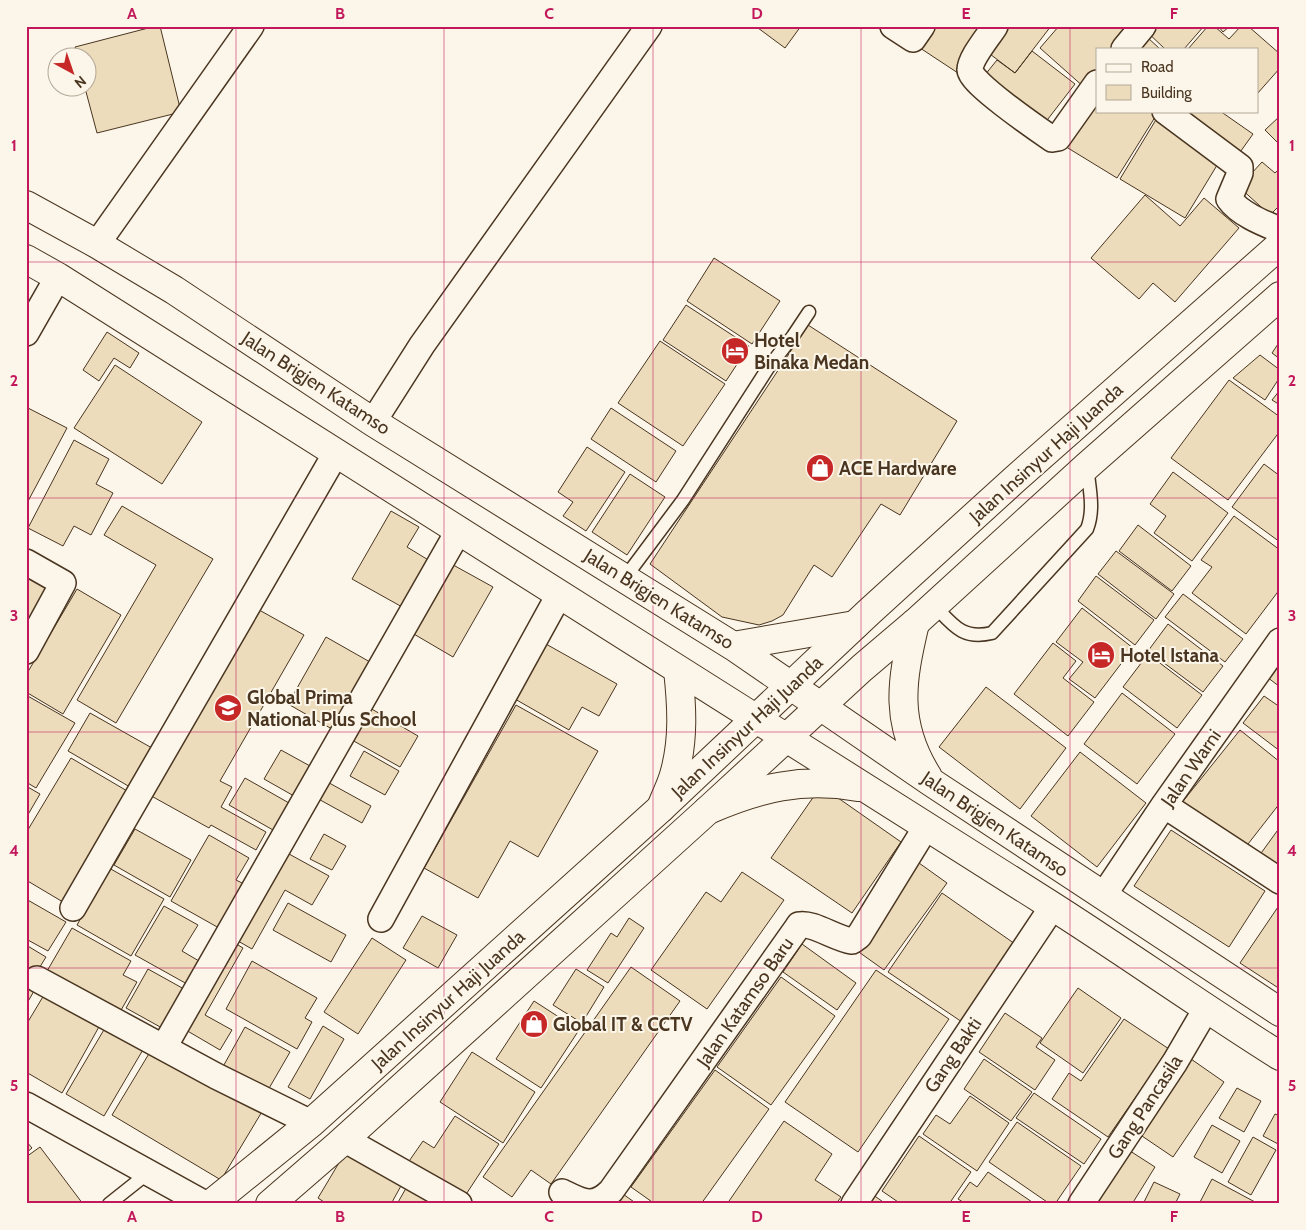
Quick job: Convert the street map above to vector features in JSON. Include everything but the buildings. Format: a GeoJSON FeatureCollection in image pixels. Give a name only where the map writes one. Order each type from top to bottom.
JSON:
{"type":"FeatureCollection","features":[{"type":"Feature","properties":{"kind":"main road","name":"Jalan Brigjen Katamso"},"geometry":{"type":"LineString","coordinates":[[26,205],[97,244],[174,290],[373,422],[518,510],[624,579],[733,646],[931,782],[1280,1012]]}},
{"type":"Feature","properties":{"kind":"main road","name":"Jalan Insinyur Haji Juanda"},"geometry":{"type":"LineString","coordinates":[[211,1204],[311,1123],[661,808],[855,625],[1280,245]]}},
{"type":"Feature","properties":{"kind":"main road","name":"Jalan Brigjen Katamso"},"geometry":{"type":"LineString","coordinates":[[26,259],[58,277],[1053,906],[1206,1009],[1280,1056]]}},
{"type":"Feature","properties":{"kind":"main road","name":"Jalan Insinyur Haji Juanda"},"geometry":{"type":"LineString","coordinates":[[270,1204],[708,810],[821,705],[1280,296]]}},
{"type":"Feature","properties":{"kind":"main road"},"geometry":{"type":"LineString","coordinates":[[925,614],[903,681],[904,719],[909,741],[919,763],[931,782]]}},
{"type":"Feature","properties":{"kind":"main road"},"geometry":{"type":"LineString","coordinates":[[733,646],[855,625]]}},
{"type":"Feature","properties":{"kind":"main road"},"geometry":{"type":"LineString","coordinates":[[661,808],[674,775],[681,740],[682,705],[678,670]]}},
{"type":"Feature","properties":{"kind":"main road"},"geometry":{"type":"LineString","coordinates":[[708,810],[753,792],[801,783],[834,783],[865,788]]}},
{"type":"Feature","properties":{"kind":"street"},"geometry":{"type":"LineString","coordinates":[[97,244],[251,26]]}},
{"type":"Feature","properties":{"kind":"street"},"geometry":{"type":"LineString","coordinates":[[373,422],[422,345],[649,26]]}},
{"type":"Feature","properties":{"kind":"street"},"geometry":{"type":"LineString","coordinates":[[893,26],[913,39],[922,26]]}},
{"type":"Feature","properties":{"kind":"street"},"geometry":{"type":"LineString","coordinates":[[995,26],[973,59],[970,73],[981,86],[1052,139],[1058,138],[1096,84]]}},
{"type":"Feature","properties":{"kind":"street"},"geometry":{"type":"LineString","coordinates":[[1125,48],[1143,26]]}},
{"type":"Feature","properties":{"kind":"street"},"geometry":{"type":"LineString","coordinates":[[1166,112],[1240,167],[1240,173],[1229,199],[1233,205],[1256,220],[1280,230]]}},
{"type":"Feature","properties":{"kind":"street"},"geometry":{"type":"LineString","coordinates":[[26,333],[58,277]]}},
{"type":"Feature","properties":{"kind":"street"},"geometry":{"type":"LineString","coordinates":[[73,908],[336,453]]}},
{"type":"Feature","properties":{"kind":"street"},"geometry":{"type":"LineString","coordinates":[[164,1047],[459,530]]}},
{"type":"Feature","properties":{"kind":"street"},"geometry":{"type":"LineString","coordinates":[[26,562],[63,583],[26,651]]}},
{"type":"Feature","properties":{"kind":"street"},"geometry":{"type":"LineString","coordinates":[[381,919],[559,594]]}},
{"type":"Feature","properties":{"kind":"street","name":"Jalan Warni"},"geometry":{"type":"LineString","coordinates":[[1104,896],[1164,805],[1280,641]]}},
{"type":"Feature","properties":{"kind":"street"},"geometry":{"type":"LineString","coordinates":[[1164,805],[1280,881]]}},
{"type":"Feature","properties":{"kind":"street","name":"Jalan Katamso Baru"},"geometry":{"type":"LineString","coordinates":[[562,1192],[582,1202],[593,1202],[602,1200],[611,1191],[799,925],[806,924],[842,940],[852,941],[859,936],[926,827]]}},
{"type":"Feature","properties":{"kind":"street","name":"Gang Bakti"},"geometry":{"type":"LineString","coordinates":[[854,1204],[1053,906]]}},
{"type":"Feature","properties":{"kind":"street"},"geometry":{"type":"LineString","coordinates":[[37,978],[216,1076],[311,1123]]}},
{"type":"Feature","properties":{"kind":"street","name":"Gang Pancasila"},"geometry":{"type":"LineString","coordinates":[[1081,1204],[1174,1062],[1206,1009]]}},
{"type":"Feature","properties":{"kind":"street"},"geometry":{"type":"LineString","coordinates":[[26,1105],[205,1204]]}},
{"type":"Feature","properties":{"kind":"street"},"geometry":{"type":"LineString","coordinates":[[344,1139],[459,1204]]}},
{"type":"Feature","properties":{"kind":"lane"},"geometry":{"type":"LineString","coordinates":[[624,579],[683,500],[768,368],[809,312]]}},
{"type":"Feature","properties":{"kind":"lane"},"geometry":{"type":"LineString","coordinates":[[925,614],[952,624],[963,633],[979,636],[992,633],[1087,529],[1092,509],[1087,466]]}},
{"type":"Feature","properties":{"kind":"lane"},"geometry":{"type":"LineString","coordinates":[[108,1204],[148,1172]]}},
{"type":"Feature","properties":{"kind":"place","name":"Hotel Binaka Medan"},"geometry":{"type":"Point","coordinates":[735,351]}},
{"type":"Feature","properties":{"kind":"place","name":"ACE Hardware"},"geometry":{"type":"Point","coordinates":[820,468]}},
{"type":"Feature","properties":{"kind":"place","name":"Hotel Istana"},"geometry":{"type":"Point","coordinates":[1101,655]}},
{"type":"Feature","properties":{"kind":"place","name":"Global Prima National Plus School"},"geometry":{"type":"Point","coordinates":[228,708]}},
{"type":"Feature","properties":{"kind":"place","name":"Global IT & CCTV"},"geometry":{"type":"Point","coordinates":[534,1024]}}]}
